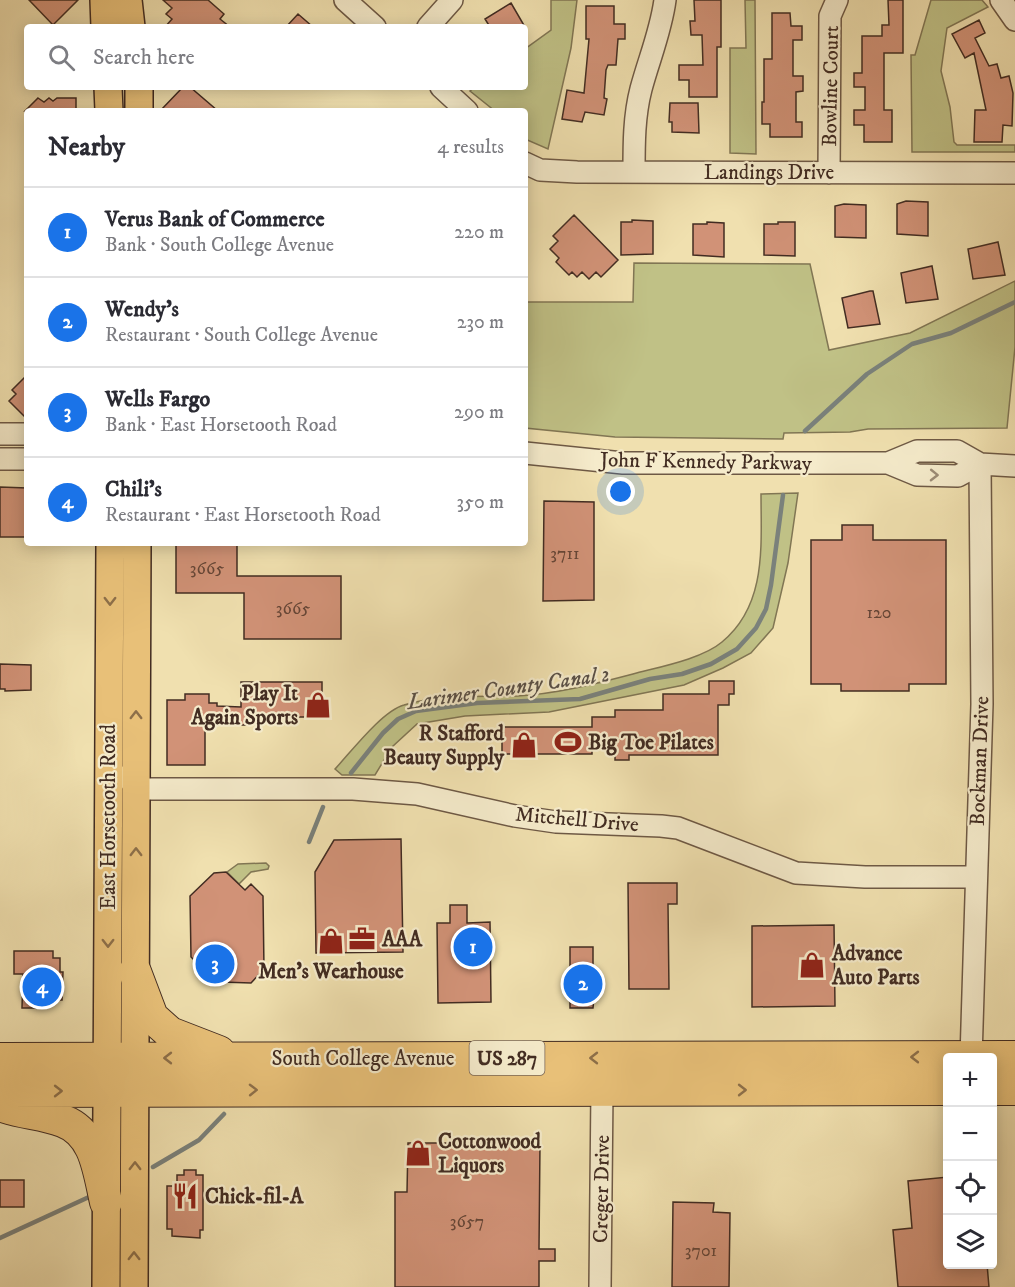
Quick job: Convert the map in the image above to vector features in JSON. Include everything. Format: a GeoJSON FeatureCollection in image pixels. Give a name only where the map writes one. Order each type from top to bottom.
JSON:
{"type":"FeatureCollection","features":[{"type":"Feature","properties":{"kind":"highway"},"geometry":{"type":"LineString","coordinates":[[135,972],[152,1017],[170,1033],[236,1058]]}},
{"type":"Feature","properties":{"kind":"highway","name":"South College Avenue"},"geometry":{"type":"LineString","coordinates":[[0,1059],[943,1057]]}},
{"type":"Feature","properties":{"kind":"highway","name":"South College Avenue"},"geometry":{"type":"LineString","coordinates":[[997,1057],[1015,1057]]}},
{"type":"Feature","properties":{"kind":"highway"},"geometry":{"type":"LineString","coordinates":[[416,1090],[450,1080],[516,1072],[528,1058]]}},
{"type":"Feature","properties":{"kind":"highway"},"geometry":{"type":"LineString","coordinates":[[601,1090],[610,1079],[621,1074],[709,1074],[727,1069],[740,1058]]}},
{"type":"Feature","properties":{"kind":"highway","name":"South College Avenue"},"geometry":{"type":"LineString","coordinates":[[0,1091],[943,1089]]}},
{"type":"Feature","properties":{"kind":"highway"},"geometry":{"type":"LineString","coordinates":[[997,1089],[1015,1089]]}},
{"type":"Feature","properties":{"kind":"highway"},"geometry":{"type":"LineString","coordinates":[[0,1105],[19,1112],[64,1121],[85,1135],[94,1152],[106,1202]]}},
{"type":"Feature","properties":{"kind":"main road"},"geometry":{"type":"LineString","coordinates":[[104,0],[105,24]]}},
{"type":"Feature","properties":{"kind":"main road"},"geometry":{"type":"LineString","coordinates":[[128,0],[131,24]]}},
{"type":"Feature","properties":{"kind":"main road"},"geometry":{"type":"LineString","coordinates":[[138,90],[139,108]]}},
{"type":"Feature","properties":{"kind":"main road","name":"East Horsetooth Road"},"geometry":{"type":"LineString","coordinates":[[110,546],[109,712],[121,1091]]}},
{"type":"Feature","properties":{"kind":"main road","name":"East Horsetooth Road"},"geometry":{"type":"LineString","coordinates":[[121,1058],[135,972],[137,546]]}},
{"type":"Feature","properties":{"kind":"main road"},"geometry":{"type":"LineString","coordinates":[[106,1287],[106,1202],[121,1091]]}},
{"type":"Feature","properties":{"kind":"main road"},"geometry":{"type":"LineString","coordinates":[[121,1091],[134,1287]]}},
{"type":"Feature","properties":{"kind":"main road"},"geometry":{"type":"LineString","coordinates":[[106,1259],[117,1287]]}},
{"type":"Feature","properties":{"kind":"street"},"geometry":{"type":"LineString","coordinates":[[345,0],[372,24]]}},
{"type":"Feature","properties":{"kind":"street"},"geometry":{"type":"LineString","coordinates":[[431,24],[452,0]]}},
{"type":"Feature","properties":{"kind":"street"},"geometry":{"type":"LineString","coordinates":[[634,172],[634,124],[640,91],[657,39],[665,0]]}},
{"type":"Feature","properties":{"kind":"street","name":"Bowline Court"},"geometry":{"type":"LineString","coordinates":[[829,173],[830,16],[837,0]]}},
{"type":"Feature","properties":{"kind":"street"},"geometry":{"type":"LineString","coordinates":[[1001,0],[1015,20]]}},
{"type":"Feature","properties":{"kind":"street"},"geometry":{"type":"LineString","coordinates":[[444,90],[464,108]]}},
{"type":"Feature","properties":{"kind":"street","name":"Landings Drive"},"geometry":{"type":"LineString","coordinates":[[528,164],[540,170],[553,172],[1015,174]]}},
{"type":"Feature","properties":{"kind":"street"},"geometry":{"type":"LineString","coordinates":[[0,434],[24,434]]}},
{"type":"Feature","properties":{"kind":"street","name":"John F Kennedy Parkway"},"geometry":{"type":"LineString","coordinates":[[528,453],[643,463],[888,463],[917,451],[957,451],[980,464],[1015,466]]}},
{"type":"Feature","properties":{"kind":"street"},"geometry":{"type":"LineString","coordinates":[[0,459],[24,459]]}},
{"type":"Feature","properties":{"kind":"street","name":"Bockman Drive"},"geometry":{"type":"LineString","coordinates":[[970,1053],[982,704],[980,464]]}},
{"type":"Feature","properties":{"kind":"street"},"geometry":{"type":"LineString","coordinates":[[109,712],[122,754],[122,769],[136,789]]}},
{"type":"Feature","properties":{"kind":"street","name":"Mitchell Drive"},"geometry":{"type":"LineString","coordinates":[[136,789],[353,789],[417,794],[515,816],[556,822],[678,828],[796,873],[865,877],[975,877]]}},
{"type":"Feature","properties":{"kind":"street","name":"Creger Drive"},"geometry":{"type":"LineString","coordinates":[[600,1287],[601,1090]]}},
{"type":"Feature","properties":{"kind":"green space"},"geometry":{"type":"Polygon","coordinates":[[[551,0],[577,0],[571,48],[548,149],[528,140],[528,108],[491,108],[470,91],[528,90],[528,47],[551,30],[551,0]]]}},
{"type":"Feature","properties":{"kind":"green space"},"geometry":{"type":"Polygon","coordinates":[[[745,0],[755,0],[756,154],[730,153],[730,48],[746,48],[745,0]]]}},
{"type":"Feature","properties":{"kind":"green space"},"geometry":{"type":"Polygon","coordinates":[[[931,0],[982,0],[988,7],[947,28],[941,71],[950,107],[954,142],[957,145],[1015,145],[1015,152],[912,152],[911,55],[915,55],[931,0]]]}},
{"type":"Feature","properties":{"kind":"green space"},"geometry":{"type":"Polygon","coordinates":[[[634,263],[810,264],[829,350],[910,333],[1015,281],[1015,347],[1007,428],[868,429],[850,432],[784,433],[783,439],[615,437],[528,428],[528,302],[633,302],[634,263]]]}},
{"type":"Feature","properties":{"kind":"green space"},"geometry":{"type":"Polygon","coordinates":[[[798,493],[788,563],[773,628],[751,653],[684,685],[549,712],[465,716],[417,724],[392,747],[375,775],[342,775],[335,769],[377,723],[404,705],[432,699],[517,696],[561,691],[692,658],[714,648],[737,627],[754,593],[761,554],[761,494],[798,493]]]}},
{"type":"Feature","properties":{"kind":"green space"},"geometry":{"type":"Polygon","coordinates":[[[266,863],[269,866],[268,869],[251,872],[239,884],[227,872],[238,864],[266,863]]]}},
{"type":"Feature","properties":{"kind":"building"},"geometry":{"type":"Polygon","coordinates":[[[29,0],[78,0],[54,24],[29,0]]]}},
{"type":"Feature","properties":{"kind":"building"},"geometry":{"type":"Polygon","coordinates":[[[163,0],[208,0],[224,14],[220,19],[226,24],[168,24],[172,19],[166,14],[172,8],[163,0]]]}},
{"type":"Feature","properties":{"kind":"building"},"geometry":{"type":"Polygon","coordinates":[[[694,0],[721,0],[721,47],[717,47],[717,97],[689,97],[689,80],[679,80],[679,65],[703,65],[702,35],[691,35],[690,21],[695,21],[694,0]]]}},
{"type":"Feature","properties":{"kind":"building"},"geometry":{"type":"Polygon","coordinates":[[[888,0],[903,0],[903,53],[884,53],[884,110],[892,110],[892,142],[864,142],[864,125],[854,125],[854,110],[865,110],[865,87],[854,87],[854,73],[862,73],[862,36],[882,36],[882,25],[889,25],[888,0]]]}},
{"type":"Feature","properties":{"kind":"building"},"geometry":{"type":"Polygon","coordinates":[[[511,3],[523,24],[488,24],[485,19],[511,3]]]}},
{"type":"Feature","properties":{"kind":"building"},"geometry":{"type":"Polygon","coordinates":[[[586,6],[614,6],[614,24],[625,24],[625,39],[618,39],[616,65],[608,65],[606,70],[604,98],[607,99],[604,115],[585,112],[582,122],[562,119],[567,90],[584,93],[589,39],[586,39],[586,6]]]}},
{"type":"Feature","properties":{"kind":"building"},"geometry":{"type":"Polygon","coordinates":[[[772,13],[790,13],[791,26],[802,26],[802,40],[793,40],[793,76],[803,76],[803,91],[796,92],[796,122],[802,122],[802,137],[770,137],[770,124],[762,124],[764,59],[772,59],[772,13]]]}},
{"type":"Feature","properties":{"kind":"building"},"geometry":{"type":"Polygon","coordinates":[[[298,14],[310,24],[289,24],[298,14]]]}},
{"type":"Feature","properties":{"kind":"building"},"geometry":{"type":"Polygon","coordinates":[[[979,20],[985,33],[975,38],[989,66],[997,64],[1001,78],[1009,76],[1013,93],[1012,126],[1003,125],[1002,142],[974,142],[975,110],[986,110],[974,53],[965,58],[952,34],[979,20]]]}},
{"type":"Feature","properties":{"kind":"building"},"geometry":{"type":"Polygon","coordinates":[[[180,90],[194,90],[214,108],[163,108],[180,90]]]}},
{"type":"Feature","properties":{"kind":"building"},"geometry":{"type":"Polygon","coordinates":[[[38,98],[44,102],[49,98],[53,101],[57,98],[76,98],[76,108],[28,108],[38,98]]]}},
{"type":"Feature","properties":{"kind":"building"},"geometry":{"type":"Polygon","coordinates":[[[670,103],[698,103],[699,133],[672,132],[672,122],[669,122],[670,103]]]}},
{"type":"Feature","properties":{"kind":"building"},"geometry":{"type":"Polygon","coordinates":[[[906,201],[928,202],[928,236],[897,234],[897,204],[906,201]]]}},
{"type":"Feature","properties":{"kind":"building"},"geometry":{"type":"Polygon","coordinates":[[[866,205],[866,238],[835,237],[835,206],[866,205]]]}},
{"type":"Feature","properties":{"kind":"building"},"geometry":{"type":"Polygon","coordinates":[[[574,215],[618,260],[601,277],[596,272],[589,279],[582,272],[577,277],[572,272],[569,275],[556,262],[559,258],[550,249],[558,241],[553,236],[574,215]]]}},
{"type":"Feature","properties":{"kind":"building"},"geometry":{"type":"Polygon","coordinates":[[[632,220],[653,221],[653,254],[621,255],[621,222],[632,222],[632,220]]]}},
{"type":"Feature","properties":{"kind":"building"},"geometry":{"type":"Polygon","coordinates":[[[707,222],[724,223],[724,257],[693,255],[693,224],[707,224],[707,222]]]}},
{"type":"Feature","properties":{"kind":"building"},"geometry":{"type":"Polygon","coordinates":[[[778,222],[795,222],[795,256],[764,255],[764,224],[778,224],[778,222]]]}},
{"type":"Feature","properties":{"kind":"building"},"geometry":{"type":"Polygon","coordinates":[[[998,242],[1005,275],[973,279],[968,249],[998,242]]]}},
{"type":"Feature","properties":{"kind":"building"},"geometry":{"type":"Polygon","coordinates":[[[932,266],[938,299],[906,303],[901,273],[932,266]]]}},
{"type":"Feature","properties":{"kind":"building"},"geometry":{"type":"Polygon","coordinates":[[[873,291],[880,324],[848,328],[842,298],[873,291]]]}},
{"type":"Feature","properties":{"kind":"building"},"geometry":{"type":"Polygon","coordinates":[[[24,378],[24,416],[9,401],[16,394],[12,390],[24,378]]]}},
{"type":"Feature","properties":{"kind":"building"},"geometry":{"type":"Polygon","coordinates":[[[0,487],[24,488],[24,537],[0,537],[0,487]]]}},
{"type":"Feature","properties":{"kind":"building"},"geometry":{"type":"Polygon","coordinates":[[[544,501],[594,502],[594,600],[543,601],[544,501]]]}},
{"type":"Feature","properties":{"kind":"building"},"geometry":{"type":"Polygon","coordinates":[[[842,525],[873,525],[873,540],[946,540],[946,684],[909,684],[909,691],[841,691],[841,684],[811,684],[811,540],[842,540],[842,525]]]}},
{"type":"Feature","properties":{"kind":"building"},"geometry":{"type":"Polygon","coordinates":[[[176,546],[237,546],[237,576],[341,576],[341,639],[244,639],[244,593],[176,593],[176,546]]]}},
{"type":"Feature","properties":{"kind":"building"},"geometry":{"type":"Polygon","coordinates":[[[0,664],[31,665],[31,690],[5,691],[5,689],[0,689],[0,664]]]}},
{"type":"Feature","properties":{"kind":"building"},"geometry":{"type":"Polygon","coordinates":[[[709,681],[734,681],[734,694],[729,694],[729,705],[718,705],[718,755],[629,755],[629,760],[615,760],[615,749],[592,749],[592,754],[502,754],[502,727],[592,727],[592,717],[615,717],[615,710],[663,710],[663,694],[709,694],[709,681]]]}},
{"type":"Feature","properties":{"kind":"building"},"geometry":{"type":"Polygon","coordinates":[[[241,682],[322,682],[322,717],[249,717],[249,725],[205,725],[205,765],[167,765],[167,700],[185,700],[185,694],[209,694],[209,703],[217,703],[217,706],[241,707],[241,682]]]}},
{"type":"Feature","properties":{"kind":"building"},"geometry":{"type":"Polygon","coordinates":[[[401,839],[403,952],[316,953],[315,872],[334,840],[401,839]]]}},
{"type":"Feature","properties":{"kind":"building"},"geometry":{"type":"Polygon","coordinates":[[[226,872],[245,890],[251,884],[263,896],[264,969],[251,983],[221,982],[215,977],[212,978],[191,957],[190,896],[214,873],[226,872]]]}},
{"type":"Feature","properties":{"kind":"building"},"geometry":{"type":"Polygon","coordinates":[[[628,883],[677,883],[677,904],[668,904],[669,989],[629,989],[628,883]]]}},
{"type":"Feature","properties":{"kind":"building"},"geometry":{"type":"Polygon","coordinates":[[[450,905],[467,905],[467,923],[490,922],[491,1002],[438,1003],[437,923],[450,923],[450,905]]]}},
{"type":"Feature","properties":{"kind":"building"},"geometry":{"type":"Polygon","coordinates":[[[834,925],[835,1006],[752,1007],[752,926],[834,925]]]}},
{"type":"Feature","properties":{"kind":"building"},"geometry":{"type":"Polygon","coordinates":[[[570,947],[593,947],[593,977],[596,977],[593,1008],[570,1008],[570,947]]]}},
{"type":"Feature","properties":{"kind":"building"},"geometry":{"type":"Polygon","coordinates":[[[14,951],[53,951],[53,958],[60,958],[60,972],[63,972],[62,1000],[47,1000],[47,1008],[22,1008],[23,974],[14,974],[14,951]]]}},
{"type":"Feature","properties":{"kind":"building"},"geometry":{"type":"Polygon","coordinates":[[[408,1143],[540,1143],[539,1249],[555,1249],[555,1261],[539,1261],[539,1287],[395,1287],[395,1192],[407,1192],[408,1143]]]}},
{"type":"Feature","properties":{"kind":"building","name":"Chick-fil-A"},"geometry":{"type":"Polygon","coordinates":[[[184,1170],[196,1170],[196,1175],[203,1175],[203,1230],[200,1230],[200,1238],[172,1236],[172,1229],[167,1229],[167,1186],[177,1186],[177,1175],[184,1175],[184,1170]]]}},
{"type":"Feature","properties":{"kind":"building"},"geometry":{"type":"Polygon","coordinates":[[[943,1178],[943,1269],[987,1269],[989,1287],[898,1287],[893,1230],[912,1228],[908,1181],[943,1178]]]}},
{"type":"Feature","properties":{"kind":"building"},"geometry":{"type":"Polygon","coordinates":[[[0,1180],[24,1180],[24,1207],[0,1207],[0,1180]]]}},
{"type":"Feature","properties":{"kind":"building"},"geometry":{"type":"Polygon","coordinates":[[[673,1202],[714,1203],[713,1212],[730,1213],[729,1287],[672,1287],[673,1202]]]}},
{"type":"Feature","properties":{"kind":"waterway","name":"Larimer County Canal 2"},"geometry":{"type":"LineString","coordinates":[[805,431],[867,374],[912,344],[951,333],[1015,302]]}},
{"type":"Feature","properties":{"kind":"waterway","name":"Larimer County Canal 2"},"geometry":{"type":"LineString","coordinates":[[351,773],[383,733],[398,719],[416,711],[477,703],[580,699],[650,679],[682,674],[711,664],[737,649],[756,628],[766,609],[783,495]]}},
{"type":"Feature","properties":{"kind":"waterway","name":"Larimer County Canal 2"},"geometry":{"type":"LineString","coordinates":[[309,842],[323,807]]}},
{"type":"Feature","properties":{"kind":"waterway","name":"Larimer County Canal 2"},"geometry":{"type":"LineString","coordinates":[[153,1167],[199,1140],[224,1114]]}},
{"type":"Feature","properties":{"kind":"waterway","name":"Larimer County Canal 2"},"geometry":{"type":"LineString","coordinates":[[0,1238],[89,1197]]}},
{"type":"Feature","properties":{"kind":"place","name":"Play It Again Sports"},"geometry":{"type":"Point","coordinates":[318,705]}},
{"type":"Feature","properties":{"kind":"place","name":"Big Toe Pilates"},"geometry":{"type":"Point","coordinates":[568,742]}},
{"type":"Feature","properties":{"kind":"place","name":"R Stafford Beauty Supply"},"geometry":{"type":"Point","coordinates":[524,745]}},
{"type":"Feature","properties":{"kind":"place","name":"AAA"},"geometry":{"type":"Point","coordinates":[362,939]}},
{"type":"Feature","properties":{"kind":"place","name":"Men's Wearhouse"},"geometry":{"type":"Point","coordinates":[331,941]}},
{"type":"Feature","properties":{"kind":"place","name":"Verus Bank of Commerce"},"geometry":{"type":"Point","coordinates":[473,947]}},
{"type":"Feature","properties":{"kind":"place","name":"Wells Fargo"},"geometry":{"type":"Point","coordinates":[215,964]}},
{"type":"Feature","properties":{"kind":"place","name":"Advance Auto Parts"},"geometry":{"type":"Point","coordinates":[812,965]}},
{"type":"Feature","properties":{"kind":"place","name":"Wendy's"},"geometry":{"type":"Point","coordinates":[583,984]}},
{"type":"Feature","properties":{"kind":"place","name":"Chili's"},"geometry":{"type":"Point","coordinates":[42,987]}},
{"type":"Feature","properties":{"kind":"place","name":"Cottonwood Liquors"},"geometry":{"type":"Point","coordinates":[418,1153]}},
{"type":"Feature","properties":{"kind":"place","name":"Chick-fil-A"},"geometry":{"type":"Point","coordinates":[185,1196]}}]}
